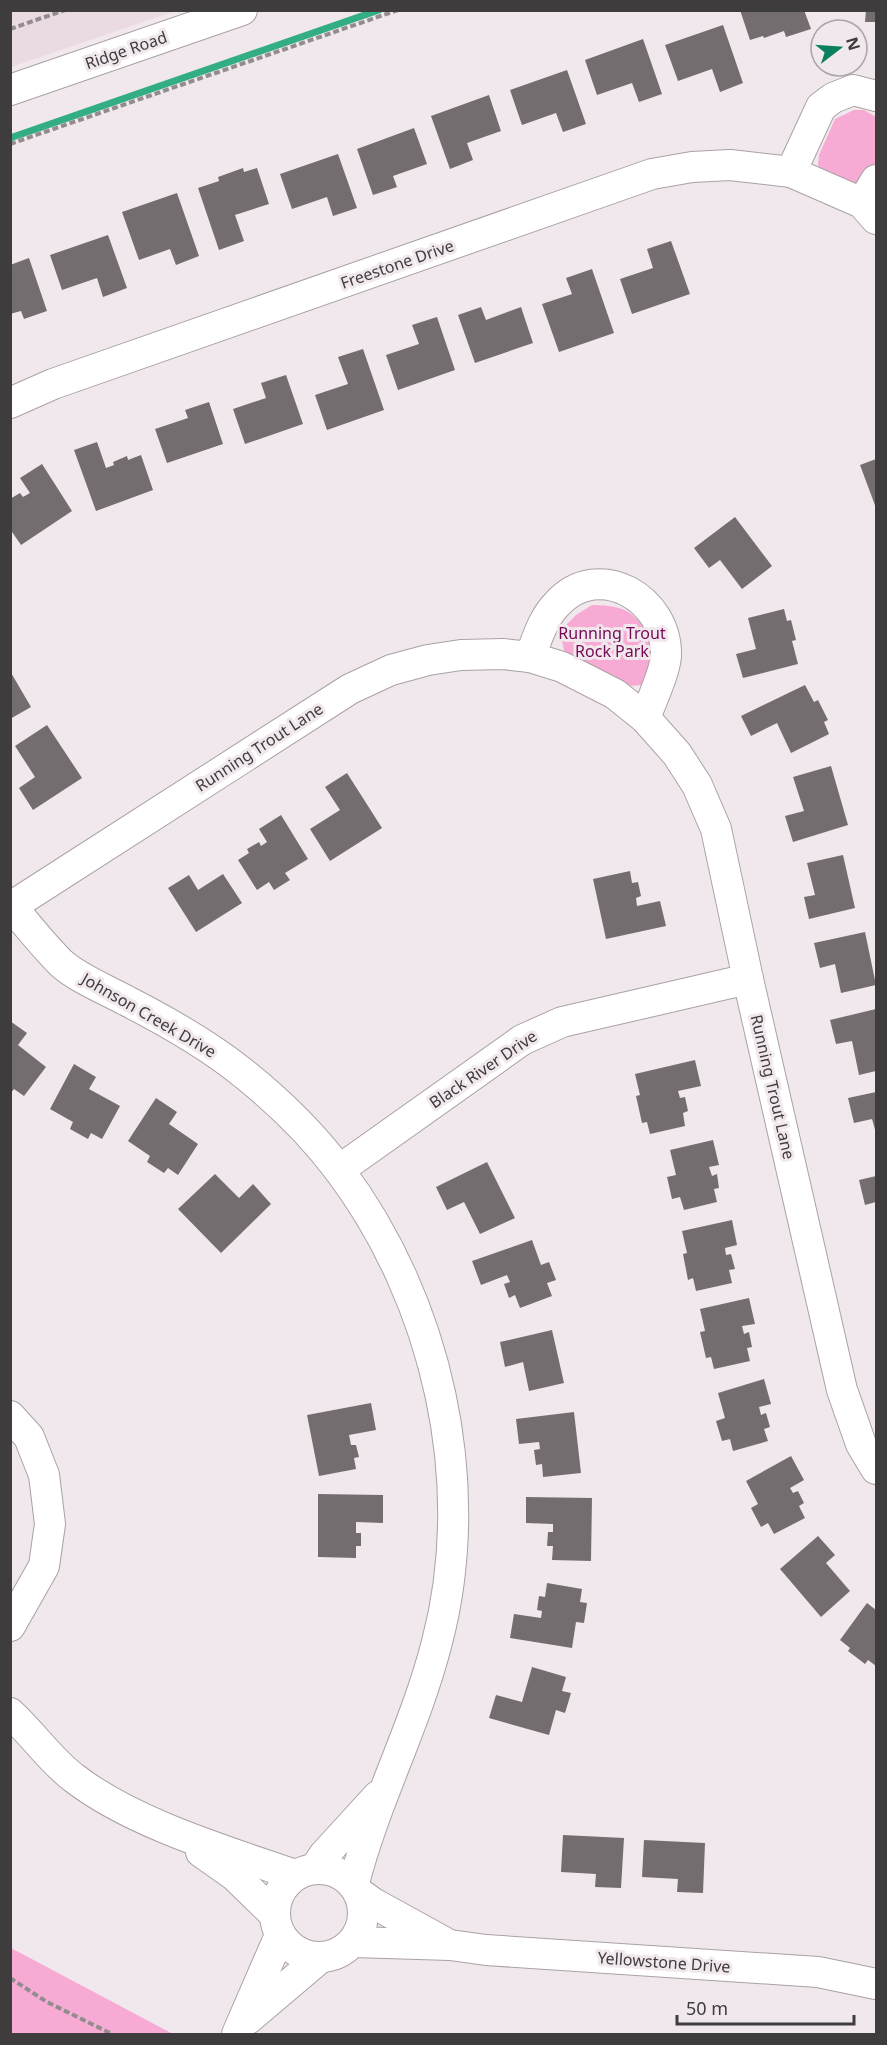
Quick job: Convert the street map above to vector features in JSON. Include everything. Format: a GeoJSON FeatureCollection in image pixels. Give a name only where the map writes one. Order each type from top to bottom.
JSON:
{"type":"FeatureCollection","features":[{"type":"Feature","properties":{"kind":"street","name":"Ridge Road"},"geometry":{"type":"LineString","coordinates":[[10,90],[242,10]]}},
{"type":"Feature","properties":{"kind":"street"},"geometry":{"type":"LineString","coordinates":[[791,172],[821,107],[833,98],[853,90],[869,92],[876,96]]}},
{"type":"Feature","properties":{"kind":"street","name":"Freestone Drive"},"geometry":{"type":"LineString","coordinates":[[10,403],[53,384],[652,174],[692,167],[730,165],[791,172],[872,201]]}},
{"type":"Feature","properties":{"kind":"street"},"geometry":{"type":"LineString","coordinates":[[530,657],[539,632],[555,604],[569,594],[588,586],[608,585],[634,594],[655,614],[661,625],[665,641],[666,658],[645,718]]}},
{"type":"Feature","properties":{"kind":"street","name":"Running Trout Lane"},"geometry":{"type":"LineString","coordinates":[[11,905],[340,695],[374,676],[408,664],[461,655],[503,654],[530,657],[561,668],[615,694],[645,718],[677,754],[697,785],[716,829],[842,1390],[861,1444],[876,1469]]}},
{"type":"Feature","properties":{"kind":"street","name":"Johnson Creek Drive"},"geometry":{"type":"LineString","coordinates":[[11,905],[62,964],[182,1030],[244,1074],[305,1128],[339,1170],[362,1204],[389,1252],[419,1320],[437,1380],[445,1418],[453,1488],[453,1521],[444,1613],[428,1676],[386,1787],[356,1888]]}},
{"type":"Feature","properties":{"kind":"street","name":"Black River Drive"},"geometry":{"type":"LineString","coordinates":[[339,1170],[522,1040],[540,1030],[573,1019],[748,979]]}},
{"type":"Feature","properties":{"kind":"street"},"geometry":{"type":"LineString","coordinates":[[10,1416],[29,1437],[44,1475],[50,1524],[44,1566],[10,1626]]}},
{"type":"Feature","properties":{"kind":"street"},"geometry":{"type":"LineString","coordinates":[[10,1713],[72,1777],[108,1801],[170,1829],[305,1871],[328,1869],[339,1873],[356,1888],[363,1909],[362,1920],[354,1942],[332,1956],[320,1958],[297,1952],[278,1924],[235,1876],[170,1829]]}},
{"type":"Feature","properties":{"kind":"street","name":"Johnson Creek Drive"},"geometry":{"type":"LineString","coordinates":[[305,1871],[324,1855],[386,1787]]}},
{"type":"Feature","properties":{"kind":"street"},"geometry":{"type":"LineString","coordinates":[[240,2028],[278,1924],[277,1898],[284,1885],[305,1871]]}},
{"type":"Feature","properties":{"kind":"street","name":"Yellowstone Drive"},"geometry":{"type":"LineString","coordinates":[[356,1888],[373,1903],[450,1945]]}},
{"type":"Feature","properties":{"kind":"street","name":"Yellowstone Drive"},"geometry":{"type":"LineString","coordinates":[[354,1942],[450,1945],[486,1950],[818,1972],[876,1984]]}},
{"type":"Feature","properties":{"kind":"street"},"geometry":{"type":"LineString","coordinates":[[240,2028],[320,1958]]}},
{"type":"Feature","properties":{"kind":"path"},"geometry":{"type":"LineString","coordinates":[[10,29],[65,10]]}},
{"type":"Feature","properties":{"kind":"path"},"geometry":{"type":"LineString","coordinates":[[10,144],[398,10]]}},
{"type":"Feature","properties":{"kind":"path"},"geometry":{"type":"LineString","coordinates":[[10,1978],[47,2002],[112,2034]]}},
{"type":"Feature","properties":{"kind":"shaded area"},"geometry":{"type":"Polygon","coordinates":[[[11,10],[175,10],[175,11],[11,67],[11,10]]]}},
{"type":"Feature","properties":{"kind":"green space"},"geometry":{"type":"Polygon","coordinates":[[[854,110],[864,110],[876,117],[876,167],[856,189],[823,176],[818,165],[819,155],[835,119],[854,110]]]}},
{"type":"Feature","properties":{"kind":"green space","name":"Running Trout Rock Park"},"geometry":{"type":"Polygon","coordinates":[[[592,605],[614,607],[628,612],[653,637],[650,678],[641,685],[629,686],[570,661],[561,637],[564,627],[576,615],[592,605]]]}},
{"type":"Feature","properties":{"kind":"green space"},"geometry":{"type":"Polygon","coordinates":[[[11,1948],[173,2034],[11,2034],[11,1948]]]}},
{"type":"Feature","properties":{"kind":"building"},"geometry":{"type":"Polygon","coordinates":[[[740,10],[804,10],[809,30],[786,37],[784,31],[750,40],[740,10]]]}},
{"type":"Feature","properties":{"kind":"building"},"geometry":{"type":"Polygon","coordinates":[[[866,10],[876,10],[876,22],[869,22],[869,18],[865,18],[866,10]]]}},
{"type":"Feature","properties":{"kind":"building"},"geometry":{"type":"Polygon","coordinates":[[[723,25],[743,83],[720,92],[712,69],[678,81],[665,45],[723,25]]]}},
{"type":"Feature","properties":{"kind":"building"},"geometry":{"type":"Polygon","coordinates":[[[643,39],[662,94],[639,102],[632,83],[597,95],[585,60],[643,39]]]}},
{"type":"Feature","properties":{"kind":"building"},"geometry":{"type":"Polygon","coordinates":[[[567,70],[586,124],[563,132],[556,113],[522,125],[510,90],[567,70]]]}},
{"type":"Feature","properties":{"kind":"building"},"geometry":{"type":"Polygon","coordinates":[[[489,95],[501,131],[467,143],[473,160],[450,169],[431,116],[489,95]]]}},
{"type":"Feature","properties":{"kind":"building"},"geometry":{"type":"Polygon","coordinates":[[[414,128],[427,164],[393,176],[397,187],[373,195],[357,149],[414,128]]]}},
{"type":"Feature","properties":{"kind":"building"},"geometry":{"type":"Polygon","coordinates":[[[338,154],[357,208],[333,216],[327,197],[292,209],[280,174],[338,154]]]}},
{"type":"Feature","properties":{"kind":"building"},"geometry":{"type":"Polygon","coordinates":[[[243,168],[244,172],[257,168],[269,204],[235,215],[244,241],[219,250],[198,188],[219,181],[218,177],[243,168]]]}},
{"type":"Feature","properties":{"kind":"building"},"geometry":{"type":"Polygon","coordinates":[[[177,193],[199,256],[176,265],[170,249],[139,260],[122,212],[177,193]]]}},
{"type":"Feature","properties":{"kind":"building"},"geometry":{"type":"Polygon","coordinates":[[[108,235],[127,288],[103,297],[97,278],[62,290],[50,255],[108,235]]]}},
{"type":"Feature","properties":{"kind":"building"},"geometry":{"type":"Polygon","coordinates":[[[671,241],[690,294],[632,314],[620,279],[653,268],[647,249],[671,241]]]}},
{"type":"Feature","properties":{"kind":"building"},"geometry":{"type":"Polygon","coordinates":[[[29,258],[47,311],[24,319],[21,311],[10,314],[10,265],[29,258]]]}},
{"type":"Feature","properties":{"kind":"building"},"geometry":{"type":"Polygon","coordinates":[[[592,269],[614,333],[559,352],[542,304],[572,294],[566,278],[592,269]]]}},
{"type":"Feature","properties":{"kind":"building"},"geometry":{"type":"Polygon","coordinates":[[[481,307],[486,320],[521,307],[533,343],[475,363],[458,315],[481,307]]]}},
{"type":"Feature","properties":{"kind":"building"},"geometry":{"type":"Polygon","coordinates":[[[437,317],[455,370],[398,390],[386,355],[419,344],[412,325],[437,317]]]}},
{"type":"Feature","properties":{"kind":"building"},"geometry":{"type":"Polygon","coordinates":[[[363,349],[384,410],[327,430],[315,395],[348,384],[338,357],[363,349]]]}},
{"type":"Feature","properties":{"kind":"building"},"geometry":{"type":"Polygon","coordinates":[[[286,375],[303,424],[245,444],[233,409],[266,398],[261,383],[286,375]]]}},
{"type":"Feature","properties":{"kind":"building"},"geometry":{"type":"Polygon","coordinates":[[[209,402],[223,444],[167,463],[155,429],[188,418],[185,410],[209,402]]]}},
{"type":"Feature","properties":{"kind":"building"},"geometry":{"type":"Polygon","coordinates":[[[97,442],[106,468],[127,456],[128,460],[141,455],[153,490],[96,511],[74,450],[97,442]]]}},
{"type":"Feature","properties":{"kind":"building"},"geometry":{"type":"Polygon","coordinates":[[[876,459],[876,508],[860,465],[876,459]]]}},
{"type":"Feature","properties":{"kind":"building"},"geometry":{"type":"Polygon","coordinates":[[[42,464],[72,511],[21,545],[10,529],[10,499],[20,493],[23,497],[30,493],[20,478],[42,464]]]}},
{"type":"Feature","properties":{"kind":"building"},"geometry":{"type":"Polygon","coordinates":[[[735,517],[772,566],[742,589],[720,560],[709,568],[694,548],[735,517]]]}},
{"type":"Feature","properties":{"kind":"building"},"geometry":{"type":"Polygon","coordinates":[[[784,609],[787,621],[791,620],[796,640],[792,641],[798,664],[743,678],[736,654],[756,649],[748,618],[784,609]]]}},
{"type":"Feature","properties":{"kind":"building"},"geometry":{"type":"Polygon","coordinates":[[[10,671],[31,707],[10,719],[10,671]]]}},
{"type":"Feature","properties":{"kind":"building"},"geometry":{"type":"Polygon","coordinates":[[[805,685],[814,702],[818,700],[828,720],[824,722],[829,734],[791,753],[777,723],[751,736],[741,716],[805,685]]]}},
{"type":"Feature","properties":{"kind":"building"},"geometry":{"type":"Polygon","coordinates":[[[47,725],[82,778],[33,810],[19,788],[35,777],[15,746],[47,725]]]}},
{"type":"Feature","properties":{"kind":"building"},"geometry":{"type":"Polygon","coordinates":[[[831,766],[848,825],[793,842],[785,816],[804,811],[793,777],[831,766]]]}},
{"type":"Feature","properties":{"kind":"building"},"geometry":{"type":"Polygon","coordinates":[[[347,773],[382,828],[330,861],[310,829],[340,810],[325,787],[347,773]]]}},
{"type":"Feature","properties":{"kind":"building"},"geometry":{"type":"Polygon","coordinates":[[[281,815],[308,859],[285,873],[290,880],[274,890],[269,882],[257,890],[238,860],[249,853],[247,849],[259,842],[261,846],[267,842],[259,829],[281,815]]]}},
{"type":"Feature","properties":{"kind":"building"},"geometry":{"type":"Polygon","coordinates":[[[843,855],[855,908],[809,919],[804,897],[815,895],[807,863],[843,855]]]}},
{"type":"Feature","properties":{"kind":"building"},"geometry":{"type":"Polygon","coordinates":[[[630,871],[632,883],[638,882],[641,896],[636,898],[637,906],[660,901],[666,926],[606,939],[593,879],[630,871]]]}},
{"type":"Feature","properties":{"kind":"building"},"geometry":{"type":"Polygon","coordinates":[[[223,874],[242,903],[196,932],[168,888],[189,875],[198,890],[223,874]]]}},
{"type":"Feature","properties":{"kind":"building"},"geometry":{"type":"Polygon","coordinates":[[[865,932],[876,985],[841,993],[835,964],[820,968],[814,943],[865,932]]]}},
{"type":"Feature","properties":{"kind":"building"},"geometry":{"type":"Polygon","coordinates":[[[876,1009],[876,1071],[859,1075],[852,1041],[836,1044],[830,1020],[876,1009]]]}},
{"type":"Feature","properties":{"kind":"building"},"geometry":{"type":"Polygon","coordinates":[[[10,1021],[27,1033],[18,1045],[46,1067],[24,1096],[14,1089],[10,1094],[10,1021]]]}},
{"type":"Feature","properties":{"kind":"building"},"geometry":{"type":"Polygon","coordinates":[[[695,1060],[701,1086],[678,1091],[680,1098],[685,1097],[688,1111],[683,1113],[685,1126],[650,1134],[647,1122],[642,1123],[636,1096],[640,1095],[635,1074],[695,1060]]]}},
{"type":"Feature","properties":{"kind":"building"},"geometry":{"type":"Polygon","coordinates":[[[74,1064],[96,1077],[89,1089],[120,1106],[102,1139],[91,1133],[88,1139],[70,1129],[73,1122],[50,1109],[74,1064]]]}},
{"type":"Feature","properties":{"kind":"building"},"geometry":{"type":"Polygon","coordinates":[[[876,1092],[876,1133],[872,1119],[854,1123],[848,1098],[876,1092]]]}},
{"type":"Feature","properties":{"kind":"building"},"geometry":{"type":"Polygon","coordinates":[[[156,1098],[177,1112],[169,1124],[198,1144],[178,1175],[168,1168],[164,1173],[147,1162],[150,1156],[128,1141],[156,1098]]]}},
{"type":"Feature","properties":{"kind":"building"},"geometry":{"type":"Polygon","coordinates":[[[713,1140],[719,1165],[709,1167],[712,1176],[717,1174],[719,1188],[714,1189],[717,1202],[684,1210],[680,1197],[672,1199],[667,1177],[676,1175],[670,1150],[713,1140]]]}},
{"type":"Feature","properties":{"kind":"building"},"geometry":{"type":"Polygon","coordinates":[[[487,1162],[515,1218],[480,1234],[464,1202],[447,1210],[436,1187],[487,1162]]]}},
{"type":"Feature","properties":{"kind":"building"},"geometry":{"type":"Polygon","coordinates":[[[215,1174],[239,1198],[253,1184],[271,1204],[221,1253],[178,1209],[215,1174]]]}},
{"type":"Feature","properties":{"kind":"building"},"geometry":{"type":"Polygon","coordinates":[[[876,1176],[876,1202],[865,1205],[859,1180],[876,1176]]]}},
{"type":"Feature","properties":{"kind":"building"},"geometry":{"type":"Polygon","coordinates":[[[732,1220],[737,1245],[725,1248],[726,1255],[731,1254],[735,1269],[729,1270],[732,1283],[696,1291],[693,1278],[688,1280],[683,1254],[687,1253],[682,1231],[732,1220]]]}},
{"type":"Feature","properties":{"kind":"building"},"geometry":{"type":"Polygon","coordinates":[[[532,1240],[541,1265],[549,1262],[556,1280],[547,1283],[552,1296],[520,1308],[515,1295],[509,1298],[504,1284],[510,1282],[507,1275],[481,1285],[472,1261],[532,1240]]]}},
{"type":"Feature","properties":{"kind":"building"},"geometry":{"type":"Polygon","coordinates":[[[749,1298],[755,1324],[742,1326],[744,1334],[749,1332],[752,1347],[747,1348],[750,1361],[714,1369],[711,1357],[706,1358],[700,1332],[705,1331],[700,1309],[749,1298]]]}},
{"type":"Feature","properties":{"kind":"building"},"geometry":{"type":"Polygon","coordinates":[[[552,1330],[564,1383],[529,1391],[523,1362],[505,1367],[500,1342],[552,1330]]]}},
{"type":"Feature","properties":{"kind":"building"},"geometry":{"type":"Polygon","coordinates":[[[764,1379],[771,1404],[759,1407],[761,1415],[766,1413],[770,1427],[764,1429],[768,1441],[733,1451],[730,1439],[722,1441],[716,1421],[725,1418],[718,1393],[764,1379]]]}},
{"type":"Feature","properties":{"kind":"building"},"geometry":{"type":"Polygon","coordinates":[[[371,1403],[376,1430],[349,1435],[351,1445],[356,1445],[359,1457],[354,1458],[356,1469],[319,1476],[307,1415],[371,1403]]]}},
{"type":"Feature","properties":{"kind":"building"},"geometry":{"type":"Polygon","coordinates":[[[574,1412],[581,1473],[543,1477],[542,1464],[536,1465],[534,1450],[540,1449],[539,1442],[519,1444],[516,1419],[574,1412]]]}},
{"type":"Feature","properties":{"kind":"building"},"geometry":{"type":"Polygon","coordinates":[[[791,1456],[804,1480],[790,1488],[793,1493],[798,1491],[804,1503],[799,1506],[805,1518],[774,1534],[768,1523],[761,1527],[751,1508],[758,1504],[746,1481],[791,1456]]]}},
{"type":"Feature","properties":{"kind":"building"},"geometry":{"type":"Polygon","coordinates":[[[318,1494],[383,1495],[383,1523],[356,1522],[356,1533],[361,1533],[361,1546],[356,1546],[356,1558],[318,1557],[318,1494]]]}},
{"type":"Feature","properties":{"kind":"building"},"geometry":{"type":"Polygon","coordinates":[[[526,1497],[592,1498],[591,1561],[552,1560],[553,1546],[547,1546],[548,1532],[553,1532],[553,1524],[526,1523],[526,1497]]]}},
{"type":"Feature","properties":{"kind":"building"},"geometry":{"type":"Polygon","coordinates":[[[818,1536],[835,1555],[826,1563],[850,1591],[821,1617],[780,1569],[818,1536]]]}},
{"type":"Feature","properties":{"kind":"building"},"geometry":{"type":"Polygon","coordinates":[[[547,1583],[582,1589],[580,1602],[587,1603],[584,1623],[576,1622],[572,1648],[510,1638],[514,1614],[541,1618],[542,1611],[537,1610],[539,1596],[545,1597],[547,1583]]]}},
{"type":"Feature","properties":{"kind":"building"},"geometry":{"type":"Polygon","coordinates":[[[867,1603],[876,1610],[876,1666],[868,1660],[865,1664],[848,1651],[850,1648],[840,1640],[867,1603]]]}},
{"type":"Feature","properties":{"kind":"building"},"geometry":{"type":"Polygon","coordinates":[[[532,1667],[566,1677],[562,1691],[571,1693],[565,1713],[556,1710],[549,1735],[489,1718],[496,1695],[522,1702],[532,1667]]]}},
{"type":"Feature","properties":{"kind":"building"},"geometry":{"type":"Polygon","coordinates":[[[563,1835],[624,1838],[621,1888],[595,1887],[596,1874],[561,1872],[563,1835]]]}},
{"type":"Feature","properties":{"kind":"building"},"geometry":{"type":"Polygon","coordinates":[[[644,1840],[705,1843],[703,1893],[677,1892],[678,1879],[642,1877],[644,1840]]]}},
{"type":"Feature","properties":{"kind":"waterway"},"geometry":{"type":"LineString","coordinates":[[10,138],[379,10]]}}]}
